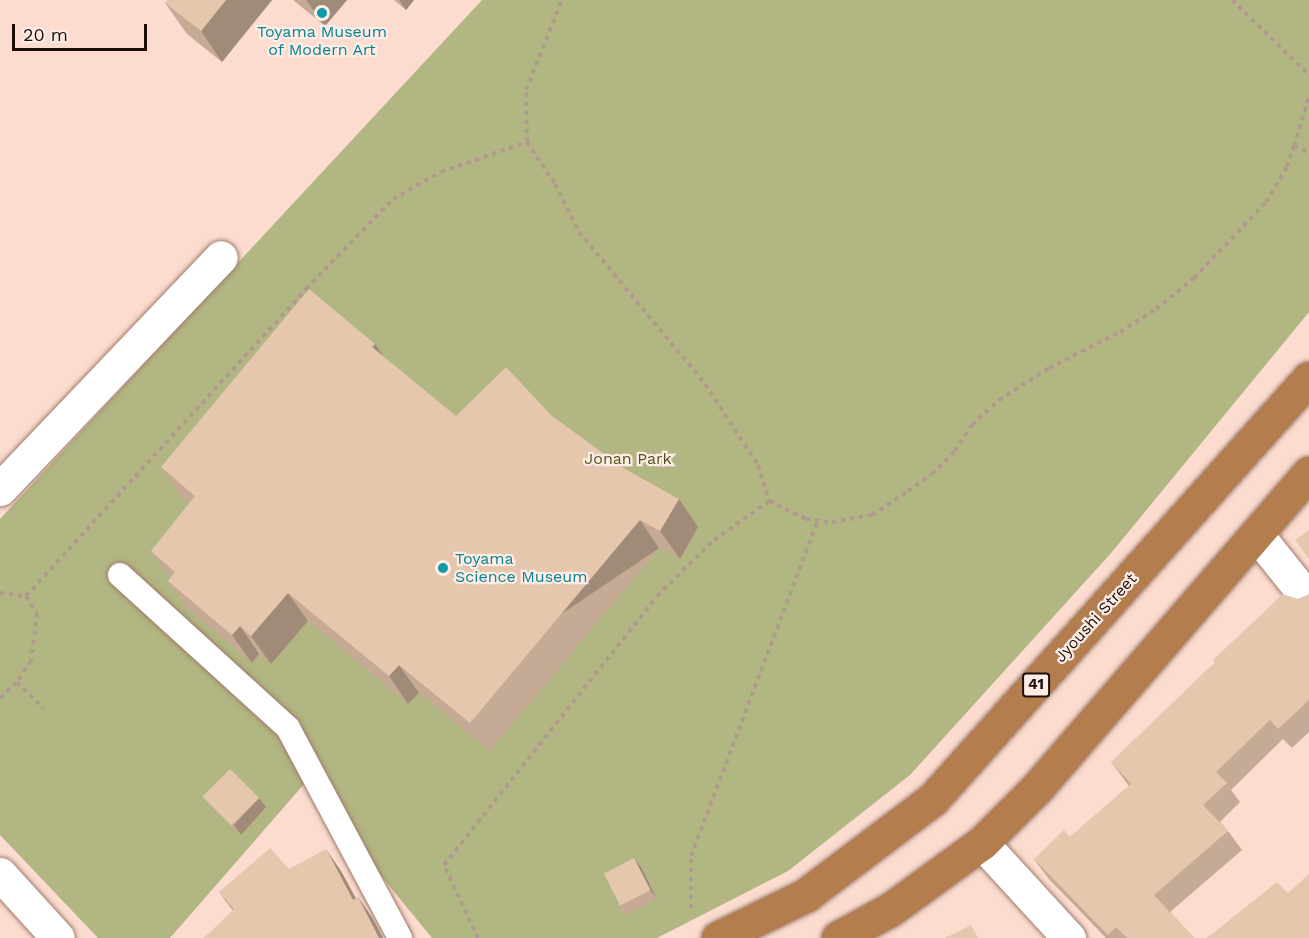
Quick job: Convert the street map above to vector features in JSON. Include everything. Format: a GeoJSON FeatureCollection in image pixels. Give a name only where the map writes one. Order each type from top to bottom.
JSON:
{"type":"FeatureCollection","features":[{"type":"Feature","properties":{"kind":"highway","name":"Jyoushi Street"},"geometry":{"type":"LineString","coordinates":[[718,938],[806,895],[933,799],[1309,378]]}},
{"type":"Feature","properties":{"kind":"highway"},"geometry":{"type":"LineString","coordinates":[[838,938],[891,909],[982,843],[1037,788],[1309,473]]}},
{"type":"Feature","properties":{"kind":"street"},"geometry":{"type":"LineString","coordinates":[[0,489],[221,257]]}},
{"type":"Feature","properties":{"kind":"street"},"geometry":{"type":"LineString","coordinates":[[1257,535],[1309,600]]}},
{"type":"Feature","properties":{"kind":"street"},"geometry":{"type":"LineString","coordinates":[[982,843],[1069,938]]}},
{"type":"Feature","properties":{"kind":"street"},"geometry":{"type":"LineString","coordinates":[[0,874],[58,938]]}},
{"type":"Feature","properties":{"kind":"lane"},"geometry":{"type":"LineString","coordinates":[[120,575],[288,728],[400,938]]}},
{"type":"Feature","properties":{"kind":"path"},"geometry":{"type":"LineString","coordinates":[[562,0],[555,11],[526,90],[526,142],[555,184],[579,232],[705,384],[758,465],[770,501],[806,519],[832,522],[872,515],[932,474],[955,451],[972,425],[999,400],[1049,368],[1120,332],[1156,309],[1194,278],[1266,202],[1287,167],[1309,98]]}},
{"type":"Feature","properties":{"kind":"path"},"geometry":{"type":"LineString","coordinates":[[1232,0],[1309,75]]}},
{"type":"Feature","properties":{"kind":"path"},"geometry":{"type":"LineString","coordinates":[[26,596],[298,298],[393,199],[441,172],[526,142]]}},
{"type":"Feature","properties":{"kind":"path"},"geometry":{"type":"LineString","coordinates":[[1294,146],[1309,153]]}},
{"type":"Feature","properties":{"kind":"path"},"geometry":{"type":"LineString","coordinates":[[478,938],[444,865],[657,596],[714,540],[770,501]]}},
{"type":"Feature","properties":{"kind":"path"},"geometry":{"type":"LineString","coordinates":[[692,910],[691,856],[818,520]]}},
{"type":"Feature","properties":{"kind":"path"},"geometry":{"type":"LineString","coordinates":[[0,592],[26,596],[37,613],[31,661],[17,682],[0,698]]}},
{"type":"Feature","properties":{"kind":"path"},"geometry":{"type":"LineString","coordinates":[[17,682],[43,708]]}},
{"type":"Feature","properties":{"kind":"green space","name":"Jonan Park"},"geometry":{"type":"Polygon","coordinates":[[[482,0],[1309,0],[1309,312],[1112,552],[910,775],[788,871],[657,938],[432,938],[305,783],[170,938],[98,938],[0,835],[0,519],[482,0]]]}},
{"type":"Feature","properties":{"kind":"building"},"geometry":{"type":"Polygon","coordinates":[[[168,0],[226,0],[201,31],[165,3],[168,0]]]}},
{"type":"Feature","properties":{"kind":"building"},"geometry":{"type":"Polygon","coordinates":[[[309,289],[375,344],[372,347],[456,416],[506,367],[552,416],[625,469],[679,499],[660,531],[640,520],[470,723],[399,665],[389,676],[288,593],[251,636],[240,626],[232,635],[168,581],[175,572],[151,551],[195,496],[161,467],[309,289]]]}},
{"type":"Feature","properties":{"kind":"building"},"geometry":{"type":"Polygon","coordinates":[[[1309,530],[1309,559],[1295,540],[1309,530]]]}},
{"type":"Feature","properties":{"kind":"building"},"geometry":{"type":"Polygon","coordinates":[[[1309,593],[1309,700],[1278,729],[1270,720],[1216,772],[1227,783],[1203,805],[1228,831],[1154,895],[1194,938],[1127,938],[1116,927],[1108,935],[1034,859],[1064,830],[1070,837],[1131,784],[1111,762],[1215,662],[1213,660],[1283,594],[1298,599],[1309,593]]]}},
{"type":"Feature","properties":{"kind":"building"},"geometry":{"type":"Polygon","coordinates":[[[230,769],[259,798],[231,826],[202,797],[230,769]]]}},
{"type":"Feature","properties":{"kind":"building"},"geometry":{"type":"Polygon","coordinates":[[[270,848],[289,869],[326,849],[353,900],[358,897],[379,938],[204,938],[234,909],[219,892],[270,848]]]}},
{"type":"Feature","properties":{"kind":"building"},"geometry":{"type":"Polygon","coordinates":[[[634,858],[650,890],[620,906],[604,873],[634,858]]]}},
{"type":"Feature","properties":{"kind":"building"},"geometry":{"type":"Polygon","coordinates":[[[1309,874],[1309,938],[1207,938],[1277,882],[1288,893],[1309,874]]]}},
{"type":"Feature","properties":{"kind":"building"},"geometry":{"type":"Polygon","coordinates":[[[971,925],[978,938],[945,938],[971,925]]]}},
{"type":"Feature","properties":{"kind":"place","name":"Toyama Museum of Modern Art"},"geometry":{"type":"Point","coordinates":[322,13]}},
{"type":"Feature","properties":{"kind":"place","name":"Toyama Science Museum"},"geometry":{"type":"Point","coordinates":[443,568]}}]}
